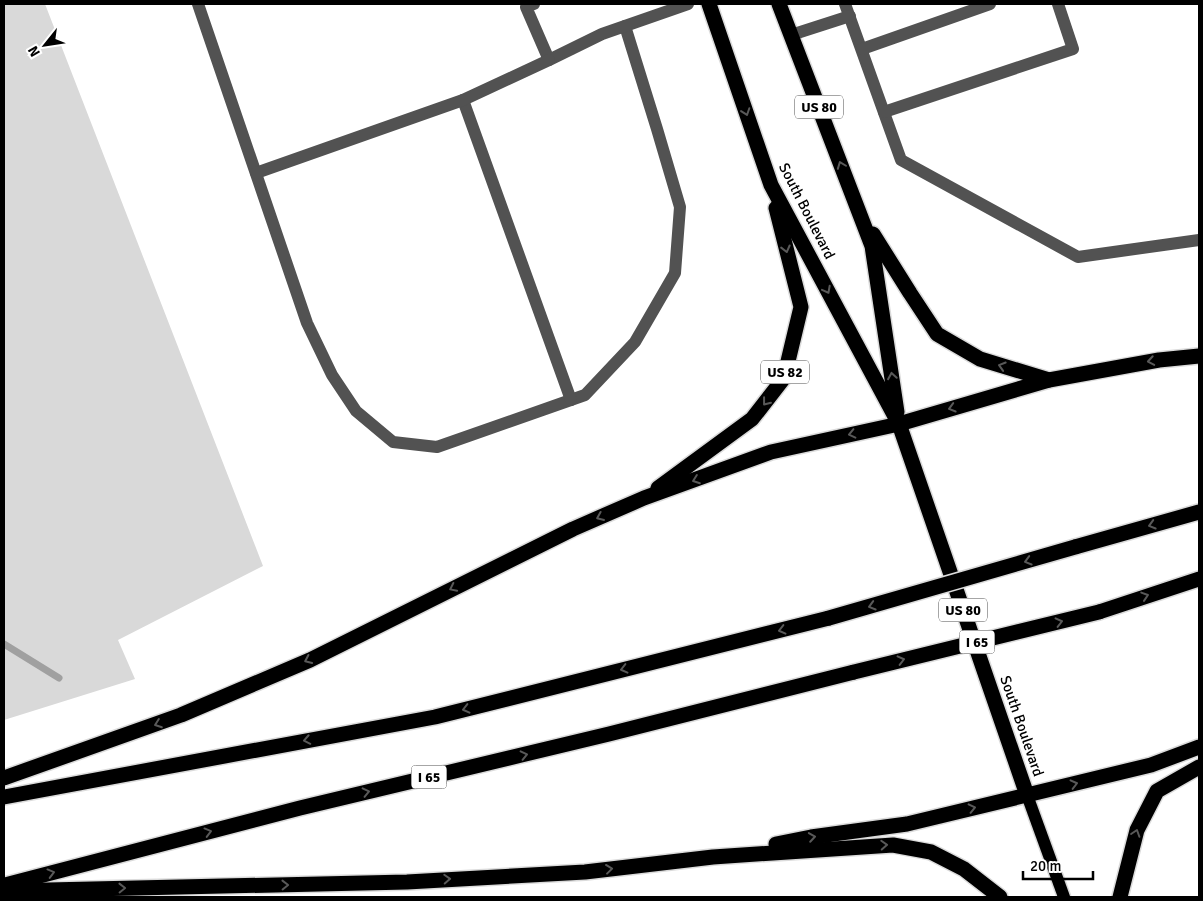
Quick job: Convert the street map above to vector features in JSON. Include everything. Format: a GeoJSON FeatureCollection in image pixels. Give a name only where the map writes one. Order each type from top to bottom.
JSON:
{"type":"FeatureCollection","features":[{"type":"Feature","properties":{"kind":"highway","name":"South Boulevard"},"geometry":{"type":"LineString","coordinates":[[709,4],[771,185],[899,424],[1027,795]]}},
{"type":"Feature","properties":{"kind":"highway","name":"South Boulevard"},"geometry":{"type":"LineString","coordinates":[[779,4],[872,246],[899,424]]}},
{"type":"Feature","properties":{"kind":"highway","name":"US 82"},"geometry":{"type":"LineString","coordinates":[[644,498],[752,419],[784,378],[801,308],[771,185]]}},
{"type":"Feature","properties":{"kind":"highway","name":"US 80"},"geometry":{"type":"LineString","coordinates":[[858,210],[937,334],[980,359],[1049,380]]}},
{"type":"Feature","properties":{"kind":"highway"},"geometry":{"type":"LineString","coordinates":[[4,778],[181,715],[310,660],[573,529],[644,498],[772,452],[899,424],[1049,380],[1159,360],[1199,356]]}},
{"type":"Feature","properties":{"kind":"highway"},"geometry":{"type":"LineString","coordinates":[[4,797],[435,717],[829,618],[1199,512]]}},
{"type":"Feature","properties":{"kind":"highway","name":"I 65"},"geometry":{"type":"LineString","coordinates":[[4,886],[300,808],[608,734],[1099,612],[1199,579]]}},
{"type":"Feature","properties":{"kind":"highway"},"geometry":{"type":"LineString","coordinates":[[713,857],[811,837],[907,824],[1151,765],[1199,747]]}},
{"type":"Feature","properties":{"kind":"highway"},"geometry":{"type":"LineString","coordinates":[[1120,897],[1136,830],[1157,791],[1199,767]]}},
{"type":"Feature","properties":{"kind":"highway"},"geometry":{"type":"LineString","coordinates":[[4,891],[407,882],[585,872],[713,857],[893,845],[931,852],[964,869],[1000,897]]}},
{"type":"Feature","properties":{"kind":"main road","name":"South Boulevard"},"geometry":{"type":"LineString","coordinates":[[1027,795],[1064,897]]}},
{"type":"Feature","properties":{"kind":"lane"},"geometry":{"type":"LineString","coordinates":[[198,4],[307,323],[332,376],[356,411],[394,442],[437,447],[585,395],[635,342],[675,273],[680,206],[625,26]]}},
{"type":"Feature","properties":{"kind":"lane"},"geometry":{"type":"LineString","coordinates":[[256,173],[463,100],[602,34],[688,4]]}},
{"type":"Feature","properties":{"kind":"lane"},"geometry":{"type":"LineString","coordinates":[[862,49],[990,4]]}},
{"type":"Feature","properties":{"kind":"lane"},"geometry":{"type":"LineString","coordinates":[[884,112],[1073,50],[1058,4]]}},
{"type":"Feature","properties":{"kind":"lane"},"geometry":{"type":"LineString","coordinates":[[528,5],[549,60]]}},
{"type":"Feature","properties":{"kind":"lane"},"geometry":{"type":"LineString","coordinates":[[791,35],[848,10],[900,160],[1078,256],[1199,240]]}},
{"type":"Feature","properties":{"kind":"lane"},"geometry":{"type":"LineString","coordinates":[[463,100],[572,400]]}},
{"type":"Feature","properties":{"kind":"shaded area"},"geometry":{"type":"Polygon","coordinates":[[[4,4],[45,4],[263,566],[118,640],[135,679],[4,720],[4,4]]]}},
{"type":"Feature","properties":{"kind":"waterway"},"geometry":{"type":"LineString","coordinates":[[4,644],[59,678]]}}]}
